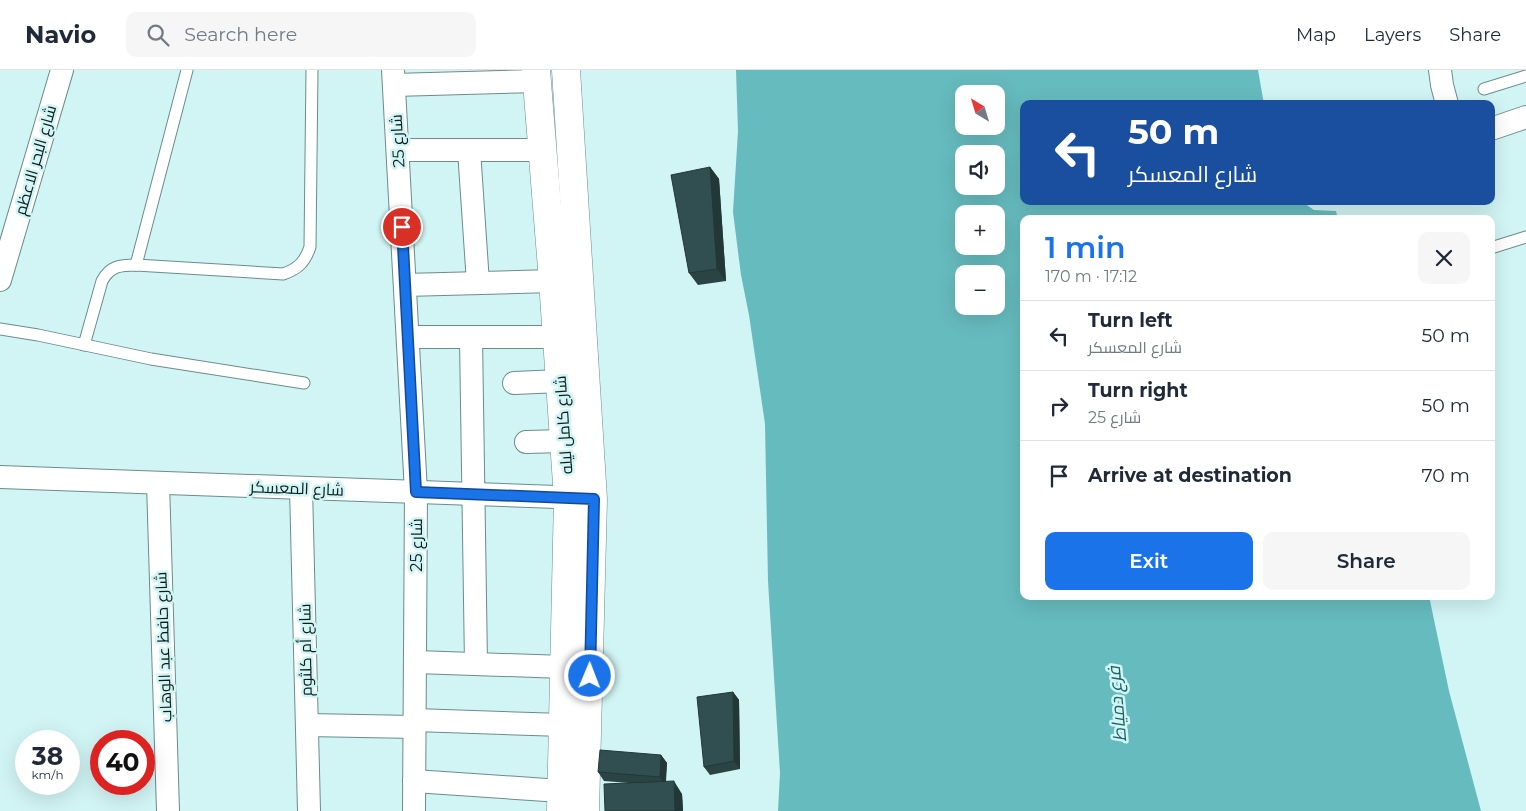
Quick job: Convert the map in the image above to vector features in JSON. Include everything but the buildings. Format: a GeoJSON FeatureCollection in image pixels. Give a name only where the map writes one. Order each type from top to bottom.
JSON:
{"type":"FeatureCollection","features":[{"type":"Feature","properties":{"kind":"street","name":"شارع البحر الاعظم"},"geometry":{"type":"LineString","coordinates":[[0,280],[62,70]]}},
{"type":"Feature","properties":{"kind":"street","name":"شارع كامل ليله"},"geometry":{"type":"LineString","coordinates":[[566,70],[581,498],[585,811]]}},
{"type":"Feature","properties":{"kind":"street"},"geometry":{"type":"LineString","coordinates":[[1440,70],[1446,100]]}},
{"type":"Feature","properties":{"kind":"street","name":"شارع كامل ليله"},"geometry":{"type":"LineString","coordinates":[[537,76],[564,441],[581,498],[564,667],[561,801]]}},
{"type":"Feature","properties":{"kind":"street"},"geometry":{"type":"LineString","coordinates":[[393,78],[537,76]]}},
{"type":"Feature","properties":{"kind":"street","name":"شارع 25"},"geometry":{"type":"LineString","coordinates":[[393,78],[416,492],[414,811]]}},
{"type":"Feature","properties":{"kind":"street"},"geometry":{"type":"LineString","coordinates":[[1495,128],[1526,117]]}},
{"type":"Feature","properties":{"kind":"street"},"geometry":{"type":"LineString","coordinates":[[398,150],[543,150]]}},
{"type":"Feature","properties":{"kind":"street"},"geometry":{"type":"LineString","coordinates":[[469,150],[478,283]]}},
{"type":"Feature","properties":{"kind":"street"},"geometry":{"type":"LineString","coordinates":[[405,285],[553,282]]}},
{"type":"Feature","properties":{"kind":"street"},"geometry":{"type":"LineString","coordinates":[[408,338],[557,337]]}},
{"type":"Feature","properties":{"kind":"street"},"geometry":{"type":"LineString","coordinates":[[471,338],[476,664]]}},
{"type":"Feature","properties":{"kind":"street"},"geometry":{"type":"LineString","coordinates":[[514,383],[560,381]]}},
{"type":"Feature","properties":{"kind":"street"},"geometry":{"type":"LineString","coordinates":[[526,442],[564,441]]}},
{"type":"Feature","properties":{"kind":"street","name":"شارع المعسكر"},"geometry":{"type":"LineString","coordinates":[[0,476],[581,498]]}},
{"type":"Feature","properties":{"kind":"street","name":"شارع حافظ عبد الوهاب"},"geometry":{"type":"LineString","coordinates":[[158,483],[168,811]]}},
{"type":"Feature","properties":{"kind":"street","name":"شارع أم كلثوم"},"geometry":{"type":"LineString","coordinates":[[301,488],[309,811]]}},
{"type":"Feature","properties":{"kind":"street"},"geometry":{"type":"LineString","coordinates":[[416,662],[564,667]]}},
{"type":"Feature","properties":{"kind":"street"},"geometry":{"type":"LineString","coordinates":[[307,725],[563,725]]}},
{"type":"Feature","properties":{"kind":"street"},"geometry":{"type":"LineString","coordinates":[[414,781],[561,801]]}},
{"type":"Feature","properties":{"kind":"lane"},"geometry":{"type":"LineString","coordinates":[[136,265],[187,70]]}},
{"type":"Feature","properties":{"kind":"lane"},"geometry":{"type":"LineString","coordinates":[[84,345],[102,281],[106,273],[121,265],[283,274],[293,271],[301,265],[307,257],[310,247],[312,70]]}},
{"type":"Feature","properties":{"kind":"lane"},"geometry":{"type":"LineString","coordinates":[[1484,89],[1526,76]]}},
{"type":"Feature","properties":{"kind":"lane"},"geometry":{"type":"LineString","coordinates":[[1495,247],[1526,238]]}},
{"type":"Feature","properties":{"kind":"lane"},"geometry":{"type":"LineString","coordinates":[[0,329],[151,359],[304,383]]}},
{"type":"Feature","properties":{"kind":"water","name":"فرع دمياط"},"geometry":{"type":"Polygon","coordinates":[[[736,70],[1258,70],[1263,100],[1020,100],[1020,205],[1307,205],[1314,210],[1336,211],[1337,215],[1020,215],[1020,600],[1430,600],[1449,691],[1481,811],[778,811],[780,773],[768,581],[765,424],[749,315],[741,275],[733,212],[738,131],[736,70]]]}},
{"type":"Feature","properties":{"kind":"route"},"geometry":{"type":"LineString","coordinates":[[402,227],[416,492],[594,499],[590,676]]}}]}
